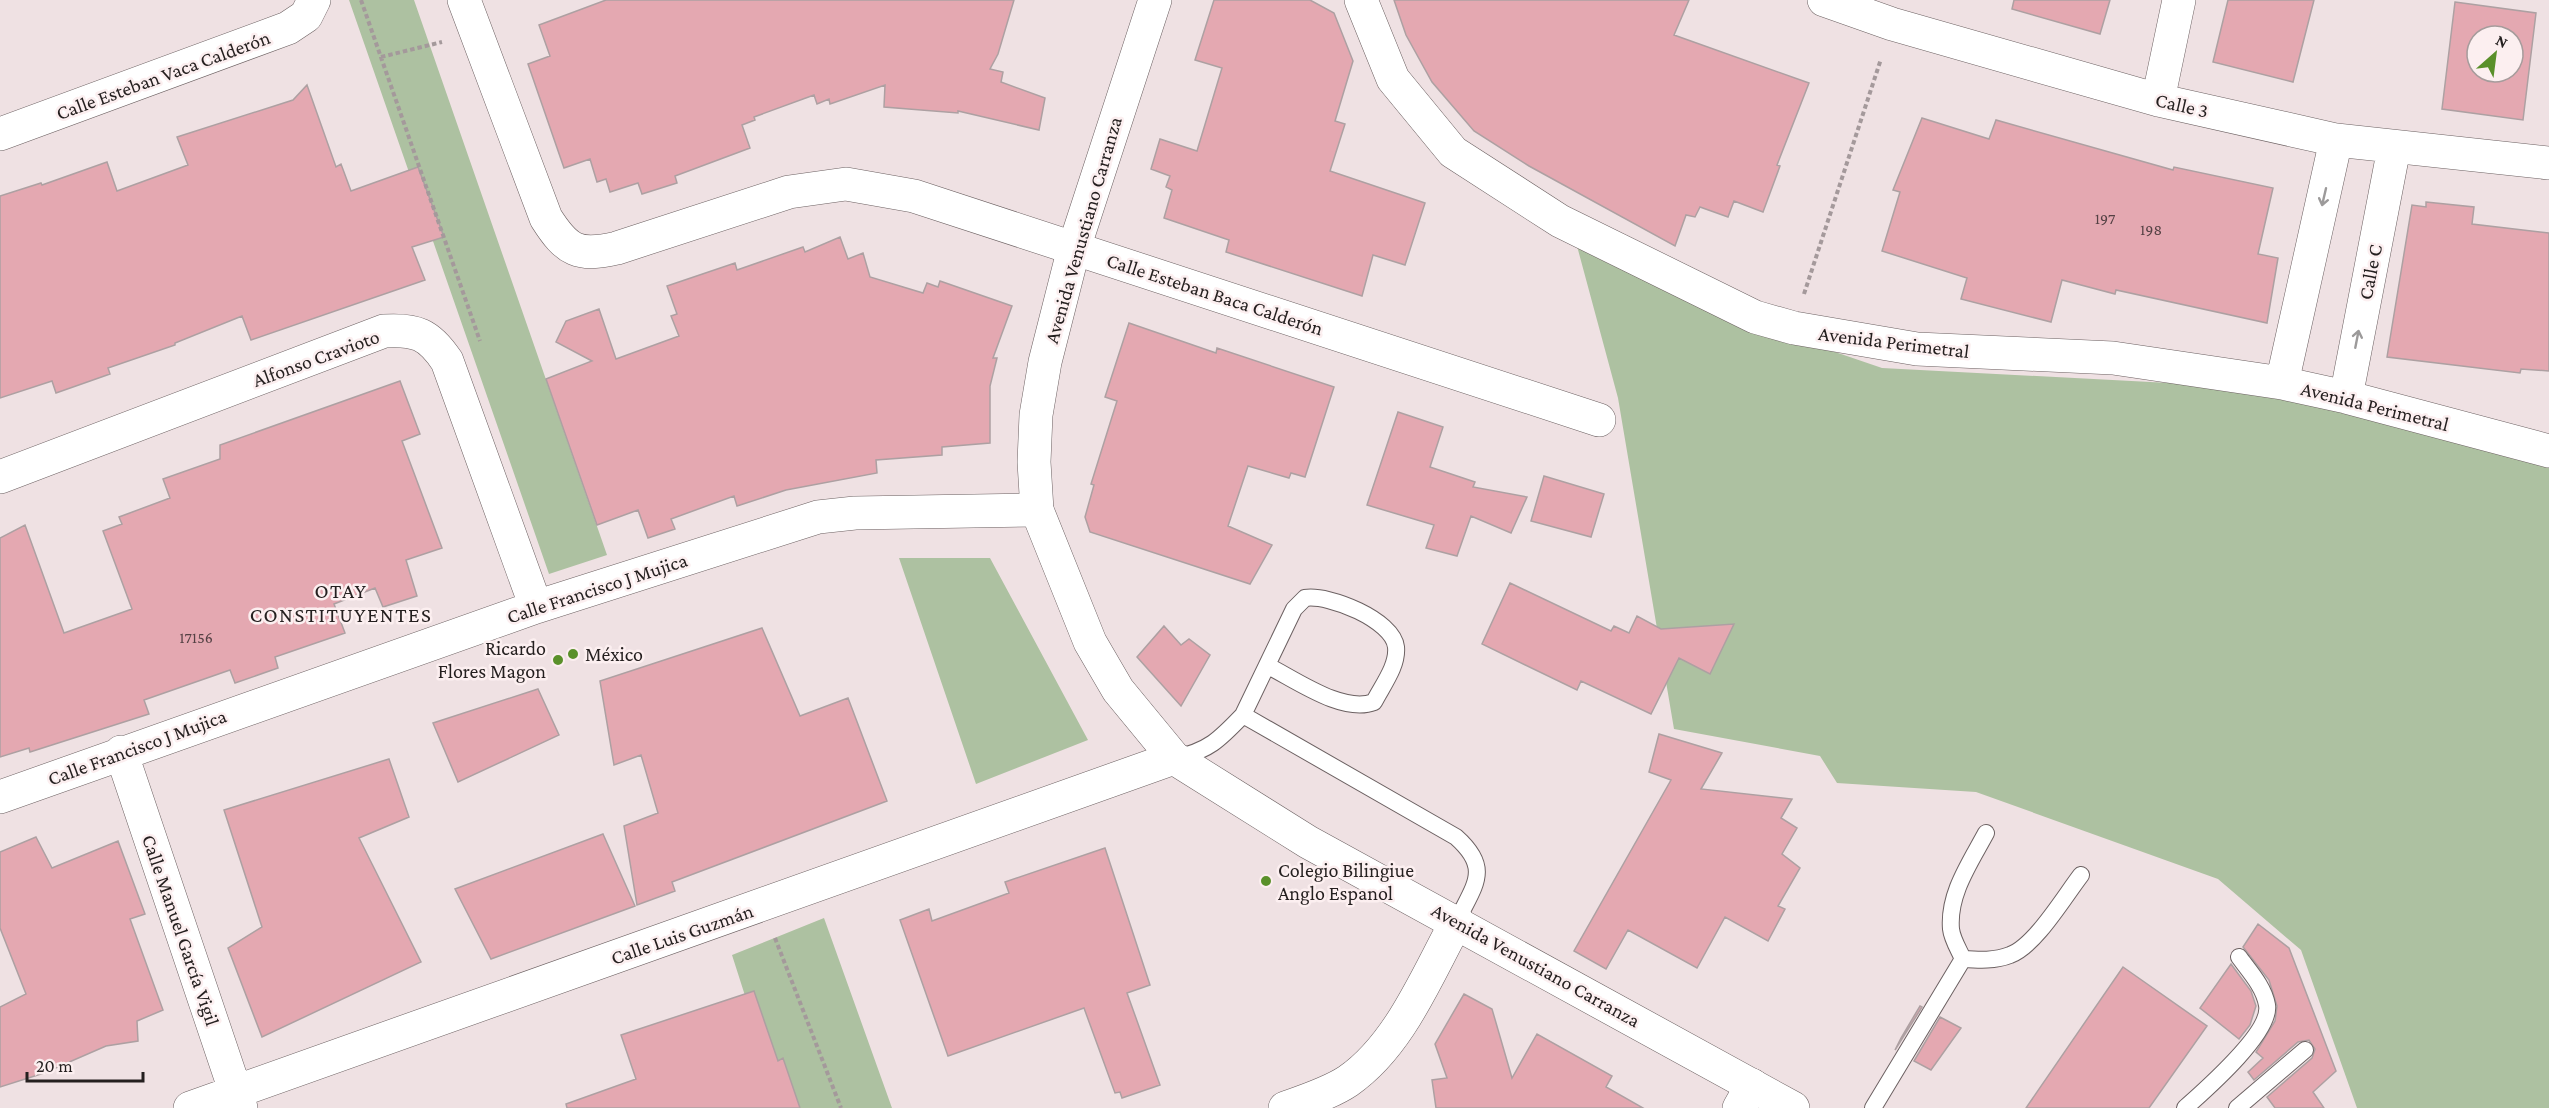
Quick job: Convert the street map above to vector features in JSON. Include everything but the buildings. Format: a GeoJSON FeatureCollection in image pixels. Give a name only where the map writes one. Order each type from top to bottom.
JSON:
{"type":"FeatureCollection","features":[{"type":"Feature","properties":{"kind":"street","name":"Calle Esteban Vaca Calderón"},"geometry":{"type":"LineString","coordinates":[[0,134],[288,28],[306,16],[314,0]]}},
{"type":"Feature","properties":{"kind":"street","name":"Calle Esteban Baca Calderón"},"geometry":{"type":"LineString","coordinates":[[464,0],[546,218],[559,238],[574,251],[593,254],[617,249],[789,192],[846,184],[914,196],[1599,420]]}},
{"type":"Feature","properties":{"kind":"street","name":"Avenida Venustiano Carranza"},"geometry":{"type":"LineString","coordinates":[[1155,0],[1074,248],[1045,362],[1036,415],[1034,462],[1037,510],[1090,642],[1118,690],[1174,758],[1308,842],[1457,921],[1746,1096],[1793,1108]]}},
{"type":"Feature","properties":{"kind":"street","name":"Avenida Perimetral"},"geometry":{"type":"LineString","coordinates":[[1361,0],[1393,79],[1453,152],[1560,221],[1755,317],[1794,328],[1917,349],[2113,358],[2282,383],[2346,397],[2549,451]]}},
{"type":"Feature","properties":{"kind":"street","name":"Calle 3"},"geometry":{"type":"LineString","coordinates":[[1824,0],[1892,24],[2158,100],[2336,140],[2549,163]]}},
{"type":"Feature","properties":{"kind":"street"},"geometry":{"type":"LineString","coordinates":[[2158,100],[2179,0]]}},
{"type":"Feature","properties":{"kind":"street"},"geometry":{"type":"LineString","coordinates":[[2282,383],[2336,140]]}},
{"type":"Feature","properties":{"kind":"street","name":"Calle C"},"geometry":{"type":"LineString","coordinates":[[2346,397],[2394,148]]}},
{"type":"Feature","properties":{"kind":"street","name":"Alfonso Cravioto"},"geometry":{"type":"LineString","coordinates":[[0,477],[384,331],[407,329],[437,345],[447,361],[536,607]]}},
{"type":"Feature","properties":{"kind":"street","name":"Calle Francisco J Mujica"},"geometry":{"type":"LineString","coordinates":[[0,797],[121,752],[536,607],[818,517],[855,513],[1037,510]]}},
{"type":"Feature","properties":{"kind":"street","name":"Calle Manuel García Vigil"},"geometry":{"type":"LineString","coordinates":[[121,752],[238,1100]]}},
{"type":"Feature","properties":{"kind":"street","name":"Calle Luis Guzmán"},"geometry":{"type":"LineString","coordinates":[[190,1108],[238,1100],[762,906],[1174,758]]}},
{"type":"Feature","properties":{"kind":"street"},"geometry":{"type":"LineString","coordinates":[[1285,1108],[1348,1081],[1377,1054],[1400,1024],[1457,921]]}},
{"type":"Feature","properties":{"kind":"lane"},"geometry":{"type":"LineString","coordinates":[[1174,758],[1193,754],[1213,745],[1243,715],[1294,609],[1305,597],[1331,598],[1383,626],[1393,635],[1396,649],[1395,662],[1374,702],[1362,707],[1347,705],[1268,666]]}},
{"type":"Feature","properties":{"kind":"lane"},"geometry":{"type":"LineString","coordinates":[[1243,715],[1456,837],[1473,852],[1478,873],[1457,921]]}},
{"type":"Feature","properties":{"kind":"lane"},"geometry":{"type":"LineString","coordinates":[[1963,959],[1951,931],[1951,906],[1959,884],[1986,833]]}},
{"type":"Feature","properties":{"kind":"lane"},"geometry":{"type":"LineString","coordinates":[[1963,959],[1988,960],[2011,955],[2029,942],[2081,875]]}},
{"type":"Feature","properties":{"kind":"lane"},"geometry":{"type":"LineString","coordinates":[[2185,1108],[2231,1067],[2262,1024],[2268,1007],[2262,989],[2239,957]]}},
{"type":"Feature","properties":{"kind":"lane"},"geometry":{"type":"LineString","coordinates":[[1873,1108],[1963,959]]}},
{"type":"Feature","properties":{"kind":"lane"},"geometry":{"type":"LineString","coordinates":[[2237,1108],[2305,1050]]}},
{"type":"Feature","properties":{"kind":"path"},"geometry":{"type":"LineString","coordinates":[[361,0],[482,347]]}},
{"type":"Feature","properties":{"kind":"path"},"geometry":{"type":"LineString","coordinates":[[1794,328],[1892,24]]}},
{"type":"Feature","properties":{"kind":"path"},"geometry":{"type":"LineString","coordinates":[[381,57],[476,34]]}},
{"type":"Feature","properties":{"kind":"path"},"geometry":{"type":"LineString","coordinates":[[762,906],[841,1108]]}},
{"type":"Feature","properties":{"kind":"green space"},"geometry":{"type":"Polygon","coordinates":[[[349,0],[414,0],[607,555],[549,574],[349,0]]]}},
{"type":"Feature","properties":{"kind":"green space"},"geometry":{"type":"Polygon","coordinates":[[[1577,246],[1694,304],[1882,368],[2283,389],[2549,459],[2549,1108],[2357,1108],[2301,950],[2218,879],[1976,792],[1837,783],[1820,756],[1674,729],[1618,398],[1577,246]]]}},
{"type":"Feature","properties":{"kind":"green space"},"geometry":{"type":"Polygon","coordinates":[[[899,558],[990,558],[1088,740],[976,784],[899,558]]]}},
{"type":"Feature","properties":{"kind":"green space"},"geometry":{"type":"Polygon","coordinates":[[[824,918],[892,1108],[781,1108],[732,955],[824,918]]]}},
{"type":"Feature","properties":{"kind":"place","name":"México"},"geometry":{"type":"Point","coordinates":[573,654]}},
{"type":"Feature","properties":{"kind":"place","name":"Ricardo Flores Magon"},"geometry":{"type":"Point","coordinates":[558,660]}},
{"type":"Feature","properties":{"kind":"place","name":"Colegio Bilingiue Anglo Espanol"},"geometry":{"type":"Point","coordinates":[1266,881]}},
{"type":"Feature","properties":{"kind":"district","name":"OTAY CONSTITUYENTES"},"geometry":{"type":"Point","coordinates":[341,603]}}]}
